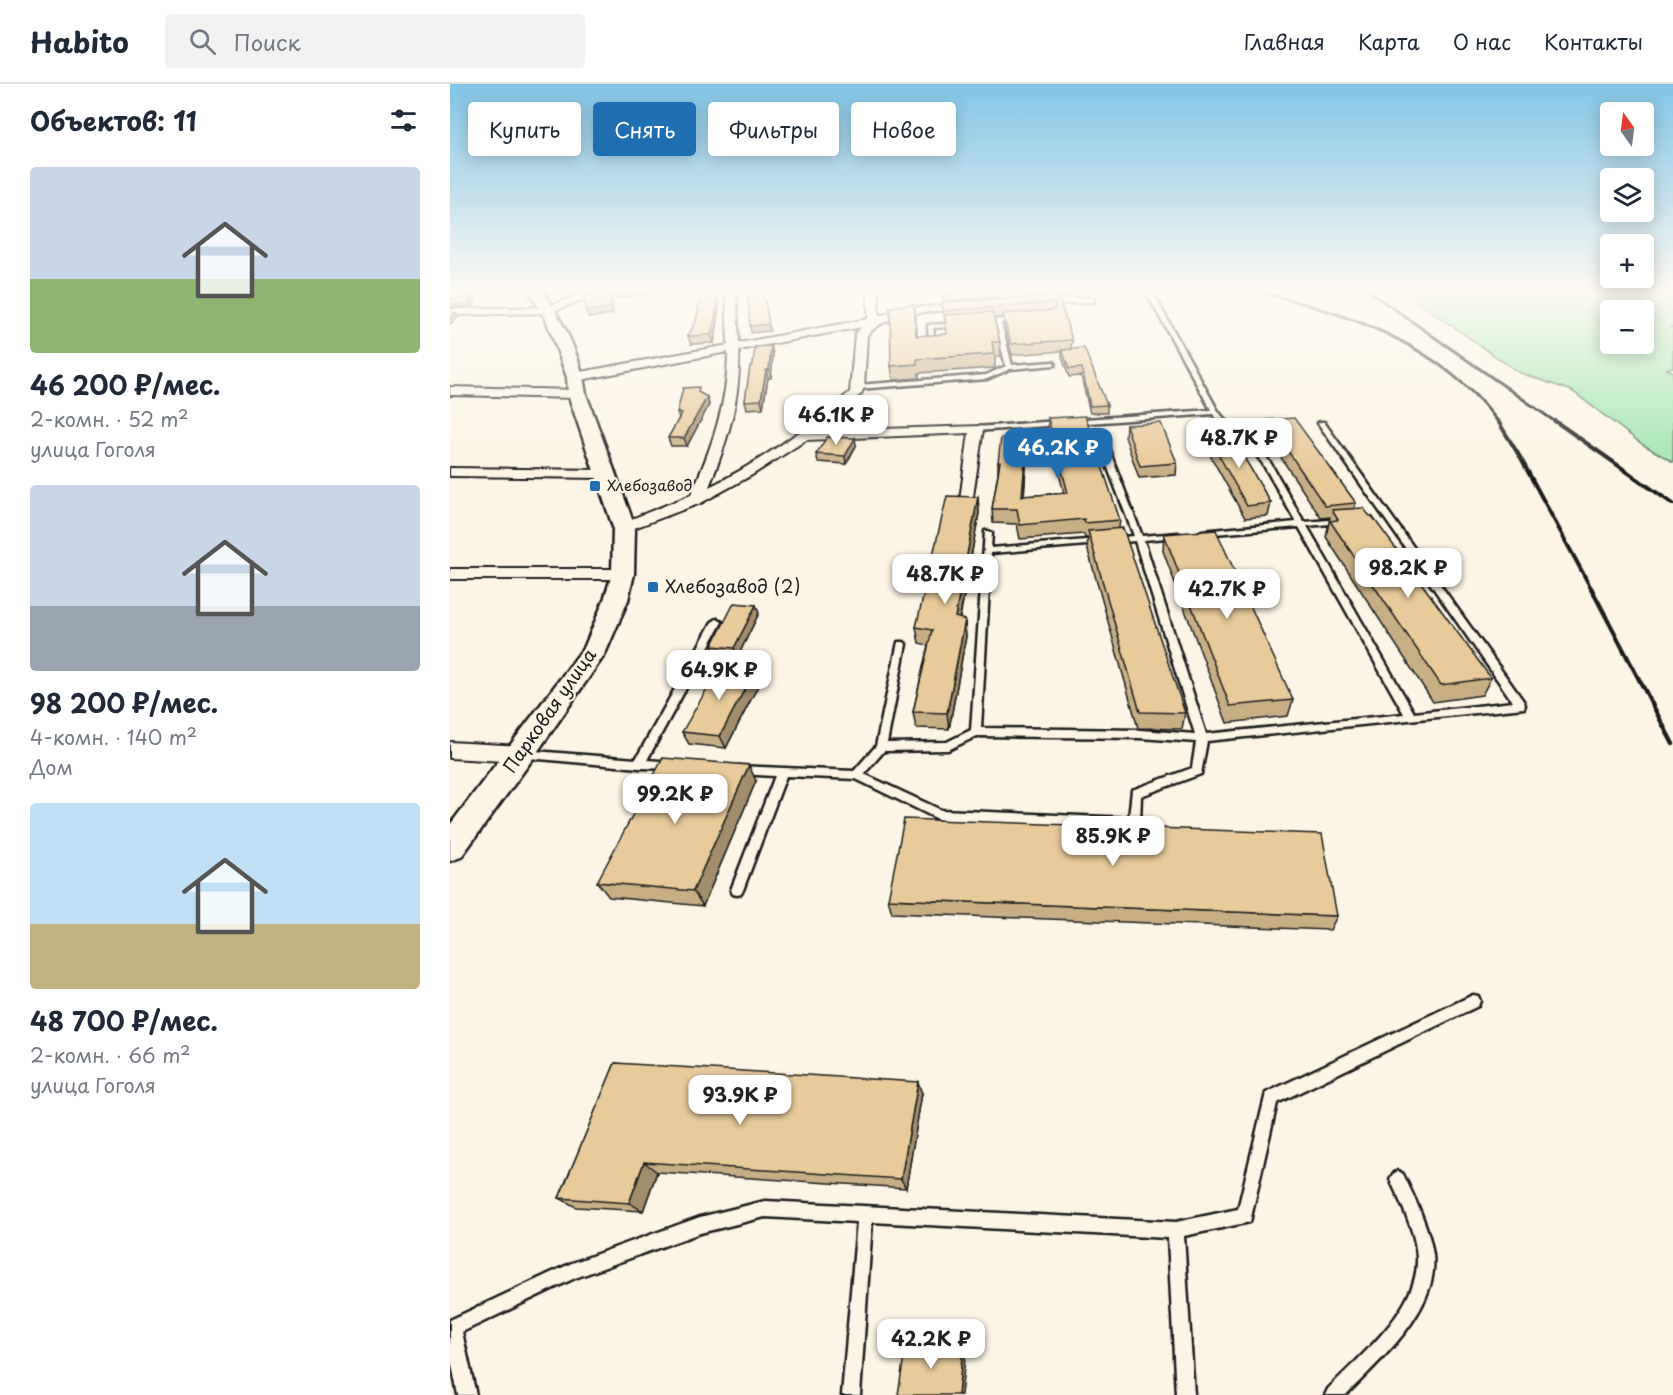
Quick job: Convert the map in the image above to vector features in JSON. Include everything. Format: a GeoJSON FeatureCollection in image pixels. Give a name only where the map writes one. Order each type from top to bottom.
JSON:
{"type":"FeatureCollection","features":[{"type":"Feature","properties":{"kind":"main road","name":"Парковая улица"},"geometry":{"type":"LineString","coordinates":[[450,848],[521,754],[596,648],[616,600],[623,574],[624,527],[564,351]]}},
{"type":"Feature","properties":{"kind":"street"},"geometry":{"type":"LineString","coordinates":[[450,391],[576,385],[717,351]]}},
{"type":"Feature","properties":{"kind":"street"},"geometry":{"type":"LineString","coordinates":[[696,500],[713,462],[725,424],[733,378],[734,351]]}},
{"type":"Feature","properties":{"kind":"street"},"geometry":{"type":"LineString","coordinates":[[624,527],[696,500],[805,436],[855,394],[858,387],[860,351]]}},
{"type":"Feature","properties":{"kind":"street"},"geometry":{"type":"LineString","coordinates":[[805,436],[976,429],[967,500]]}},
{"type":"Feature","properties":{"kind":"street"},"geometry":{"type":"LineString","coordinates":[[450,472],[606,474]]}},
{"type":"Feature","properties":{"kind":"street"},"geometry":{"type":"LineString","coordinates":[[450,574],[623,574]]}},
{"type":"Feature","properties":{"kind":"street"},"geometry":{"type":"LineString","coordinates":[[450,750],[521,754]]}},
{"type":"Feature","properties":{"kind":"lane"},"geometry":{"type":"LineString","coordinates":[[1005,351],[1009,367]]}},
{"type":"Feature","properties":{"kind":"lane"},"geometry":{"type":"LineString","coordinates":[[1182,351],[1215,412],[1231,433],[1250,441],[1255,446],[1411,717]]}},
{"type":"Feature","properties":{"kind":"lane"},"geometry":{"type":"LineString","coordinates":[[858,387],[987,377],[1009,367],[1053,364]]}},
{"type":"Feature","properties":{"kind":"lane"},"geometry":{"type":"LineString","coordinates":[[976,429],[1215,412]]}},
{"type":"Feature","properties":{"kind":"lane"},"geometry":{"type":"LineString","coordinates":[[881,747],[948,746],[976,732],[1140,734],[1202,738],[1520,705],[1322,423]]}},
{"type":"Feature","properties":{"kind":"lane"},"geometry":{"type":"LineString","coordinates":[[722,769],[857,775],[940,815],[1134,823],[1136,793],[1197,771],[1202,738],[1139,539],[1100,434]]}},
{"type":"Feature","properties":{"kind":"lane"},"geometry":{"type":"LineString","coordinates":[[1376,518],[1386,517]]}},
{"type":"Feature","properties":{"kind":"lane"},"geometry":{"type":"LineString","coordinates":[[1197,534],[1354,520]]}},
{"type":"Feature","properties":{"kind":"lane"},"geometry":{"type":"LineString","coordinates":[[976,732],[988,533]]}},
{"type":"Feature","properties":{"kind":"lane"},"geometry":{"type":"LineString","coordinates":[[987,551],[1185,535]]}},
{"type":"Feature","properties":{"kind":"lane"},"geometry":{"type":"LineString","coordinates":[[639,764],[717,622]]}},
{"type":"Feature","properties":{"kind":"lane"},"geometry":{"type":"LineString","coordinates":[[857,775],[881,747],[901,644]]}},
{"type":"Feature","properties":{"kind":"lane"},"geometry":{"type":"LineString","coordinates":[[521,754],[686,767]]}},
{"type":"Feature","properties":{"kind":"lane"},"geometry":{"type":"LineString","coordinates":[[737,890],[782,773]]}},
{"type":"Feature","properties":{"kind":"lane"},"geometry":{"type":"LineString","coordinates":[[467,1395],[452,1328],[572,1271],[700,1225],[765,1209],[1176,1230],[1244,1216],[1271,1098],[1473,1001]]}},
{"type":"Feature","properties":{"kind":"lane"},"geometry":{"type":"LineString","coordinates":[[1334,1395],[1395,1330],[1421,1292],[1425,1259],[1413,1214],[1398,1179]]}},
{"type":"Feature","properties":{"kind":"lane"},"geometry":{"type":"LineString","coordinates":[[851,1395],[865,1214]]}},
{"type":"Feature","properties":{"kind":"lane"},"geometry":{"type":"LineString","coordinates":[[1176,1230],[1185,1395]]}},
{"type":"Feature","properties":{"kind":"green space"},"geometry":{"type":"Polygon","coordinates":[[[1488,351],[1600,351],[1600,354],[1654,354],[1654,351],[1673,351],[1673,367],[1667,369],[1673,372],[1673,462],[1642,444],[1572,391],[1518,372],[1488,351]]]}},
{"type":"Feature","properties":{"kind":"building"},"geometry":{"type":"Polygon","coordinates":[[[755,351],[771,351],[769,370],[766,370],[761,400],[745,401],[750,366],[753,365],[755,351]]]}},
{"type":"Feature","properties":{"kind":"building"},"geometry":{"type":"Polygon","coordinates":[[[891,351],[994,351],[994,354],[917,359],[917,364],[891,366],[891,351]]]}},
{"type":"Feature","properties":{"kind":"building"},"geometry":{"type":"Polygon","coordinates":[[[1062,351],[1085,351],[1107,405],[1090,406],[1082,368],[1069,369],[1062,351]]]}},
{"type":"Feature","properties":{"kind":"building"},"geometry":{"type":"Polygon","coordinates":[[[699,387],[698,392],[707,397],[684,438],[668,438],[682,413],[677,413],[683,388],[699,387]]]}},
{"type":"Feature","properties":{"kind":"building"},"geometry":{"type":"Polygon","coordinates":[[[1085,416],[1120,520],[1085,523],[1084,519],[1020,525],[1017,509],[992,509],[1000,462],[998,462],[1001,438],[1027,438],[1022,496],[1068,493],[1048,418],[1085,416]]]}},
{"type":"Feature","properties":{"kind":"building"},"geometry":{"type":"Polygon","coordinates":[[[1294,418],[1356,503],[1325,506],[1267,420],[1294,418]]]}},
{"type":"Feature","properties":{"kind":"building"},"geometry":{"type":"Polygon","coordinates":[[[1161,423],[1177,463],[1140,466],[1126,425],[1161,423]]]}},
{"type":"Feature","properties":{"kind":"building"},"geometry":{"type":"Polygon","coordinates":[[[1229,432],[1271,503],[1247,506],[1207,434],[1229,432]]]}},
{"type":"Feature","properties":{"kind":"building"},"geometry":{"type":"Polygon","coordinates":[[[827,437],[855,438],[845,456],[816,454],[827,437]]]}},
{"type":"Feature","properties":{"kind":"building"},"geometry":{"type":"Polygon","coordinates":[[[947,496],[978,497],[955,617],[965,620],[947,713],[913,712],[932,630],[916,627],[947,496]]]}},
{"type":"Feature","properties":{"kind":"building"},"geometry":{"type":"Polygon","coordinates":[[[1363,508],[1372,516],[1491,678],[1441,685],[1330,521],[1338,520],[1332,510],[1363,508]]]}},
{"type":"Feature","properties":{"kind":"building"},"geometry":{"type":"Polygon","coordinates":[[[1123,528],[1185,713],[1140,712],[1088,531],[1123,528]]]}},
{"type":"Feature","properties":{"kind":"building"},"geometry":{"type":"Polygon","coordinates":[[[1216,530],[1293,700],[1230,706],[1164,534],[1216,530]]]}},
{"type":"Feature","properties":{"kind":"building"},"geometry":{"type":"Polygon","coordinates":[[[734,603],[756,605],[734,648],[712,646],[734,603]]]}},
{"type":"Feature","properties":{"kind":"building"},"geometry":{"type":"Polygon","coordinates":[[[720,666],[755,669],[720,736],[682,732],[720,666]]]}},
{"type":"Feature","properties":{"kind":"building"},"geometry":{"type":"Polygon","coordinates":[[[663,758],[749,765],[693,891],[597,882],[663,758]]]}},
{"type":"Feature","properties":{"kind":"building"},"geometry":{"type":"Polygon","coordinates":[[[904,819],[1322,834],[1337,916],[888,899],[904,819]]]}},
{"type":"Feature","properties":{"kind":"building"},"geometry":{"type":"Polygon","coordinates":[[[615,1063],[918,1082],[901,1179],[644,1162],[629,1203],[559,1198],[615,1063]]]}},
{"type":"Feature","properties":{"kind":"building"},"geometry":{"type":"Polygon","coordinates":[[[906,1343],[963,1347],[958,1395],[898,1395],[906,1343]]]}},
{"type":"Feature","properties":{"kind":"railway"},"geometry":{"type":"LineString","coordinates":[[1419,351],[1448,371],[1475,395],[1499,423]]}},
{"type":"Feature","properties":{"kind":"railway"},"geometry":{"type":"LineString","coordinates":[[1454,351],[1557,423]]}},
{"type":"Feature","properties":{"kind":"railway"},"geometry":{"type":"LineString","coordinates":[[1498,421],[1592,590]]}},
{"type":"Feature","properties":{"kind":"railway"},"geometry":{"type":"LineString","coordinates":[[1555,421],[1673,504]]}},
{"type":"Feature","properties":{"kind":"railway"},"geometry":{"type":"LineString","coordinates":[[1591,588],[1673,744]]}},
{"type":"Feature","properties":{"kind":"place","name":"Хлебозавод"},"geometry":{"type":"Point","coordinates":[595,486]}},
{"type":"Feature","properties":{"kind":"place","name":"Хлебозавод (2)"},"geometry":{"type":"Point","coordinates":[653,587]}}]}
